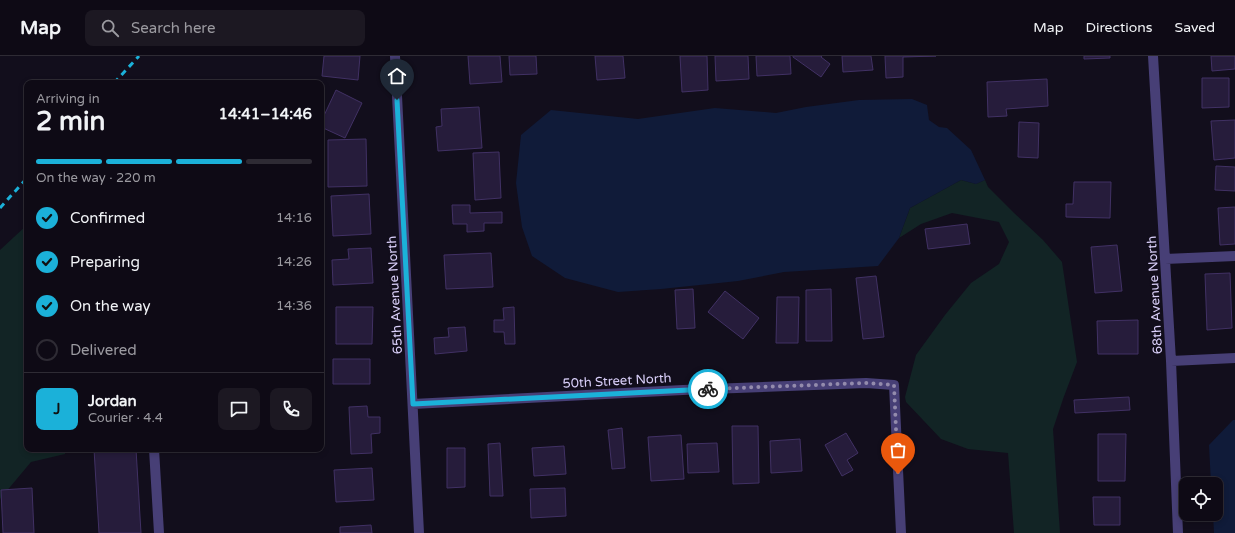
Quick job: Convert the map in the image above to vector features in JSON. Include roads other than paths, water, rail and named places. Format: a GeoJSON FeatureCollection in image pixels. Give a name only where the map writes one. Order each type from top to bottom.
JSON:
{"type":"FeatureCollection","features":[{"type":"Feature","properties":{"kind":"street","name":"65th Avenue North"},"geometry":{"type":"LineString","coordinates":[[395,56],[419,533]]}},
{"type":"Feature","properties":{"kind":"street","name":"68th Avenue North"},"geometry":{"type":"LineString","coordinates":[[1153,56],[1171,361],[1178,533]]}},
{"type":"Feature","properties":{"kind":"street"},"geometry":{"type":"LineString","coordinates":[[1165,259],[1235,256]]}},
{"type":"Feature","properties":{"kind":"street"},"geometry":{"type":"LineString","coordinates":[[1171,361],[1235,358]]}},
{"type":"Feature","properties":{"kind":"street","name":"50th Street North"},"geometry":{"type":"LineString","coordinates":[[413,404],[683,390],[866,383],[894,385],[901,533]]}},
{"type":"Feature","properties":{"kind":"street"},"geometry":{"type":"LineString","coordinates":[[154,452],[159,533]]}},
{"type":"Feature","properties":{"kind":"water"},"geometry":{"type":"Polygon","coordinates":[[[912,99],[927,105],[929,120],[939,127],[947,128],[971,150],[985,180],[976,184],[961,180],[910,208],[899,238],[878,266],[784,272],[738,281],[618,292],[565,278],[532,256],[522,227],[516,183],[521,135],[551,110],[638,119],[715,108],[776,113],[806,107],[859,100],[912,99]]]}},
{"type":"Feature","properties":{"kind":"water"},"geometry":{"type":"Polygon","coordinates":[[[1233,420],[1235,420],[1235,533],[1214,533],[1213,521],[1223,521],[1223,477],[1211,477],[1209,445],[1233,420]]]}},
{"type":"Feature","properties":{"kind":"railway"},"geometry":{"type":"LineString","coordinates":[[117,80],[139,56]]}},
{"type":"Feature","properties":{"kind":"railway"},"geometry":{"type":"LineString","coordinates":[[0,208],[24,181]]}}]}
